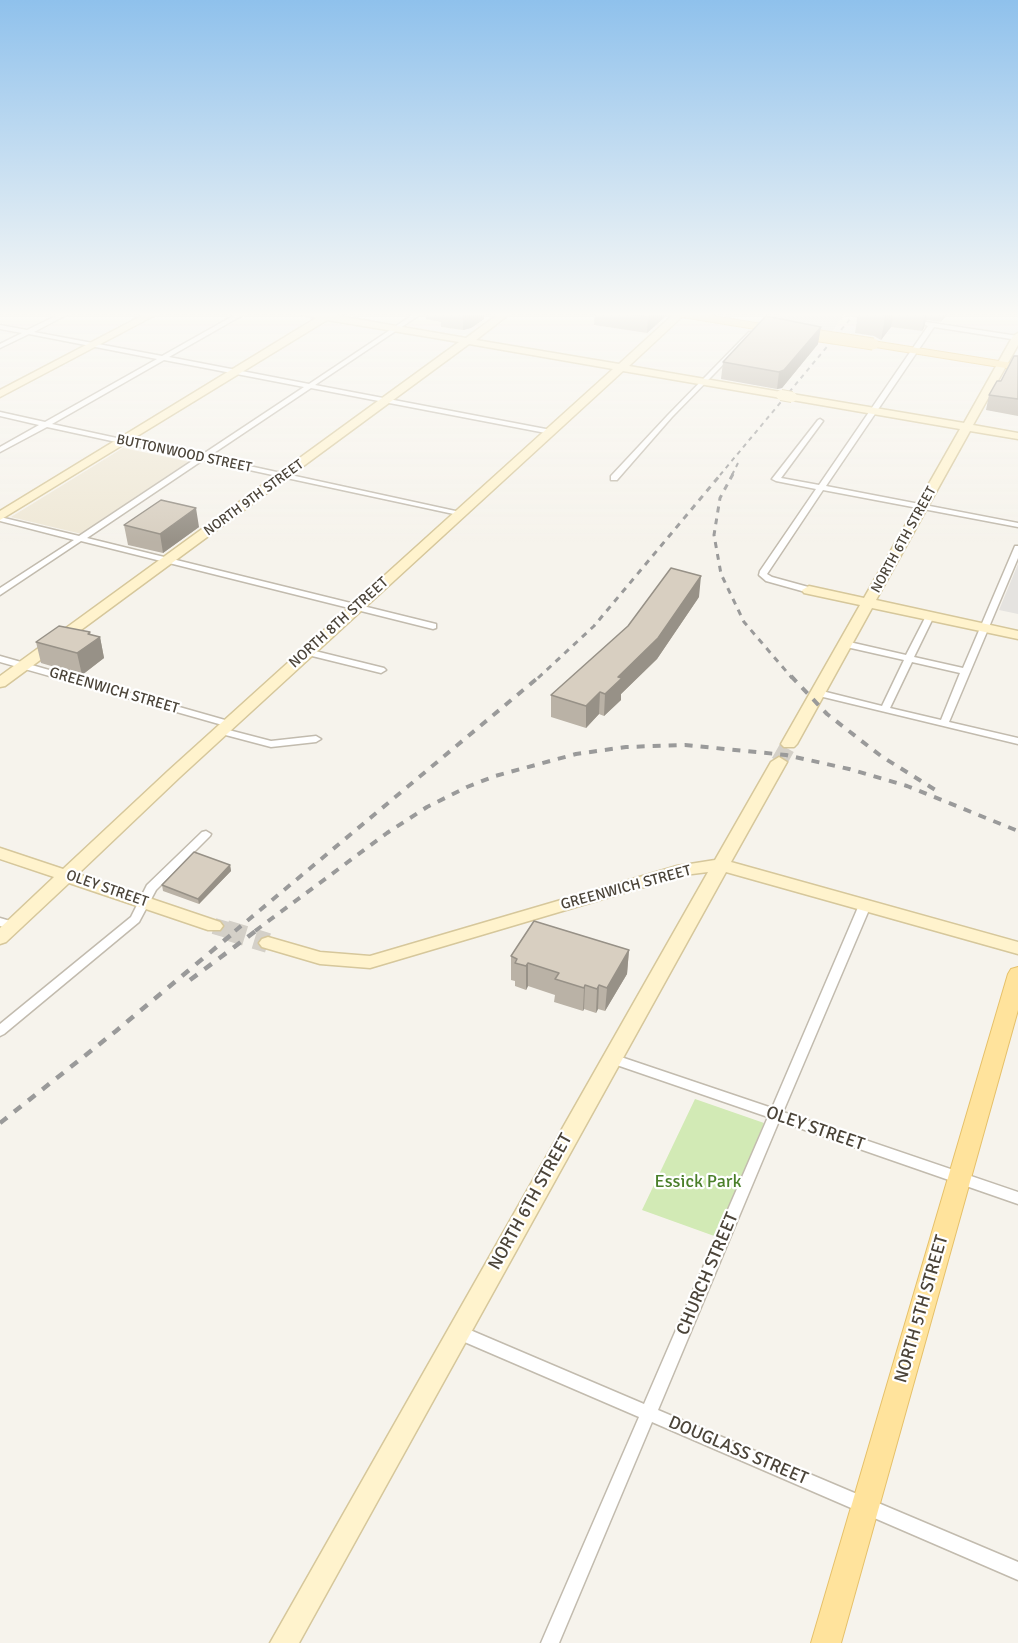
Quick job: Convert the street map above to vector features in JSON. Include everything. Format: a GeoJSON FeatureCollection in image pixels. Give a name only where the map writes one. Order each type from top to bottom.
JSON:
{"type":"FeatureCollection","features":[{"type":"Feature","properties":{"kind":"main road","name":"NORTH 5TH STREET"},"geometry":{"type":"LineString","coordinates":[[826,1643],[1018,974]]}},
{"type":"Feature","properties":{"kind":"street"},"geometry":{"type":"LineString","coordinates":[[0,450],[109,389]]}},
{"type":"Feature","properties":{"kind":"street"},"geometry":{"type":"LineString","coordinates":[[0,518],[208,389]]}},
{"type":"Feature","properties":{"kind":"street"},"geometry":{"type":"LineString","coordinates":[[0,592],[305,389]]}},
{"type":"Feature","properties":{"kind":"street"},"geometry":{"type":"LineString","coordinates":[[329,389],[551,432]]}},
{"type":"Feature","properties":{"kind":"street","name":"NORTH 9TH STREET"},"geometry":{"type":"LineString","coordinates":[[0,682],[403,389]]}},
{"type":"Feature","properties":{"kind":"street","name":"NORTH 8TH STREET"},"geometry":{"type":"LineString","coordinates":[[4,929],[67,875],[307,652],[598,389]]}},
{"type":"Feature","properties":{"kind":"street"},"geometry":{"type":"LineString","coordinates":[[614,478],[696,389]]}},
{"type":"Feature","properties":{"kind":"street"},"geometry":{"type":"LineString","coordinates":[[746,389],[1018,436]]}},
{"type":"Feature","properties":{"kind":"street"},"geometry":{"type":"LineString","coordinates":[[889,389],[763,575],[769,579],[808,590],[1018,635]]}},
{"type":"Feature","properties":{"kind":"street","name":"NORTH 6TH STREET"},"geometry":{"type":"LineString","coordinates":[[789,744],[988,389]]}},
{"type":"Feature","properties":{"kind":"street","name":"BUTTONWOOD STREET"},"geometry":{"type":"LineString","coordinates":[[0,414],[460,514]]}},
{"type":"Feature","properties":{"kind":"street"},"geometry":{"type":"LineString","coordinates":[[820,421],[776,479],[1018,525]]}},
{"type":"Feature","properties":{"kind":"street"},"geometry":{"type":"LineString","coordinates":[[0,518],[433,626]]}},
{"type":"Feature","properties":{"kind":"street"},"geometry":{"type":"LineString","coordinates":[[944,723],[1018,548]]}},
{"type":"Feature","properties":{"kind":"street"},"geometry":{"type":"LineString","coordinates":[[885,709],[930,616]]}},
{"type":"Feature","properties":{"kind":"street"},"geometry":{"type":"LineString","coordinates":[[845,644],[966,672]]}},
{"type":"Feature","properties":{"kind":"street"},"geometry":{"type":"LineString","coordinates":[[307,652],[381,670]]}},
{"type":"Feature","properties":{"kind":"street","name":"GREENWICH STREET"},"geometry":{"type":"LineString","coordinates":[[0,659],[271,744],[316,739]]}},
{"type":"Feature","properties":{"kind":"street"},"geometry":{"type":"LineString","coordinates":[[818,693],[1018,741]]}},
{"type":"Feature","properties":{"kind":"street","name":"NORTH 6TH STREET"},"geometry":{"type":"LineString","coordinates":[[284,1643],[779,762]]}},
{"type":"Feature","properties":{"kind":"street"},"geometry":{"type":"LineString","coordinates":[[0,1031],[135,919],[151,888],[206,834]]}},
{"type":"Feature","properties":{"kind":"street","name":"OLEY STREET"},"geometry":{"type":"LineString","coordinates":[[0,852],[214,926]]}},
{"type":"Feature","properties":{"kind":"street","name":"GREENWICH STREET"},"geometry":{"type":"LineString","coordinates":[[268,943],[328,959],[370,962],[683,870],[722,865],[1018,948]]}},
{"type":"Feature","properties":{"kind":"street","name":"CHURCH STREET"},"geometry":{"type":"LineString","coordinates":[[550,1643],[865,905]]}},
{"type":"Feature","properties":{"kind":"street","name":"OLEY STREET"},"geometry":{"type":"LineString","coordinates":[[612,1059],[1018,1198]]}},
{"type":"Feature","properties":{"kind":"street","name":"DOUGLASS STREET"},"geometry":{"type":"LineString","coordinates":[[458,1332],[1018,1571]]}},
{"type":"Feature","properties":{"kind":"shaded area"},"geometry":{"type":"Polygon","coordinates":[[[123,448],[190,462],[82,534],[11,517],[123,448]]]}},
{"type":"Feature","properties":{"kind":"shaded area"},"geometry":{"type":"Polygon","coordinates":[[[1018,564],[1018,614],[999,610],[1018,564]]]}},
{"type":"Feature","properties":{"kind":"green space","name":"Essick Park"},"geometry":{"type":"Polygon","coordinates":[[[695,1099],[764,1123],[717,1237],[642,1210],[695,1099]]]}},
{"type":"Feature","properties":{"kind":"building"},"geometry":{"type":"Polygon","coordinates":[[[993,389],[1018,389],[1018,399],[989,395],[993,389]]]}},
{"type":"Feature","properties":{"kind":"building"},"geometry":{"type":"Polygon","coordinates":[[[161,500],[196,508],[160,534],[124,525],[161,500]]]}},
{"type":"Feature","properties":{"kind":"building"},"geometry":{"type":"Polygon","coordinates":[[[671,568],[701,576],[658,638],[618,677],[622,678],[605,694],[600,692],[586,706],[551,695],[628,626],[671,568]]]}},
{"type":"Feature","properties":{"kind":"building"},"geometry":{"type":"Polygon","coordinates":[[[59,626],[90,632],[88,634],[100,637],[77,653],[36,642],[59,626]]]}},
{"type":"Feature","properties":{"kind":"building"},"geometry":{"type":"Polygon","coordinates":[[[194,852],[230,865],[198,899],[162,885],[194,852]]]}},
{"type":"Feature","properties":{"kind":"building"},"geometry":{"type":"Polygon","coordinates":[[[534,921],[629,950],[607,988],[599,985],[597,989],[585,985],[584,988],[555,979],[559,973],[528,963],[526,966],[515,963],[517,959],[511,956],[534,921]]]}},
{"type":"Feature","properties":{"kind":"tunnel"},"geometry":{"type":"LineString","coordinates":[[779,762],[789,744]]}},
{"type":"Feature","properties":{"kind":"tunnel"},"geometry":{"type":"LineString","coordinates":[[214,926],[231,931]]}},
{"type":"Feature","properties":{"kind":"tunnel"},"geometry":{"type":"LineString","coordinates":[[226,930],[268,943]]}},
{"type":"Feature","properties":{"kind":"railway"},"geometry":{"type":"LineString","coordinates":[[720,475],[792,389]]}},
{"type":"Feature","properties":{"kind":"railway"},"geometry":{"type":"LineString","coordinates":[[732,475],[738,463]]}},
{"type":"Feature","properties":{"kind":"railway"},"geometry":{"type":"LineString","coordinates":[[538,678],[594,626],[721,474]]}},
{"type":"Feature","properties":{"kind":"railway"},"geometry":{"type":"LineString","coordinates":[[733,474],[720,498],[714,535],[721,574],[744,622],[792,678]]}},
{"type":"Feature","properties":{"kind":"railway"},"geometry":{"type":"LineString","coordinates":[[235,931],[540,676]]}},
{"type":"Feature","properties":{"kind":"railway"},"geometry":{"type":"LineString","coordinates":[[791,676],[827,714],[881,756],[937,791]]}},
{"type":"Feature","properties":{"kind":"railway"},"geometry":{"type":"LineString","coordinates":[[255,931],[387,833],[427,807],[467,787],[495,776],[576,754],[626,747],[685,745],[786,755],[849,769],[907,786],[1018,831]]}},
{"type":"Feature","properties":{"kind":"railway"},"geometry":{"type":"LineString","coordinates":[[0,1123],[116,1031],[237,930]]}},
{"type":"Feature","properties":{"kind":"railway"},"geometry":{"type":"LineString","coordinates":[[190,980],[257,930]]}}]}
